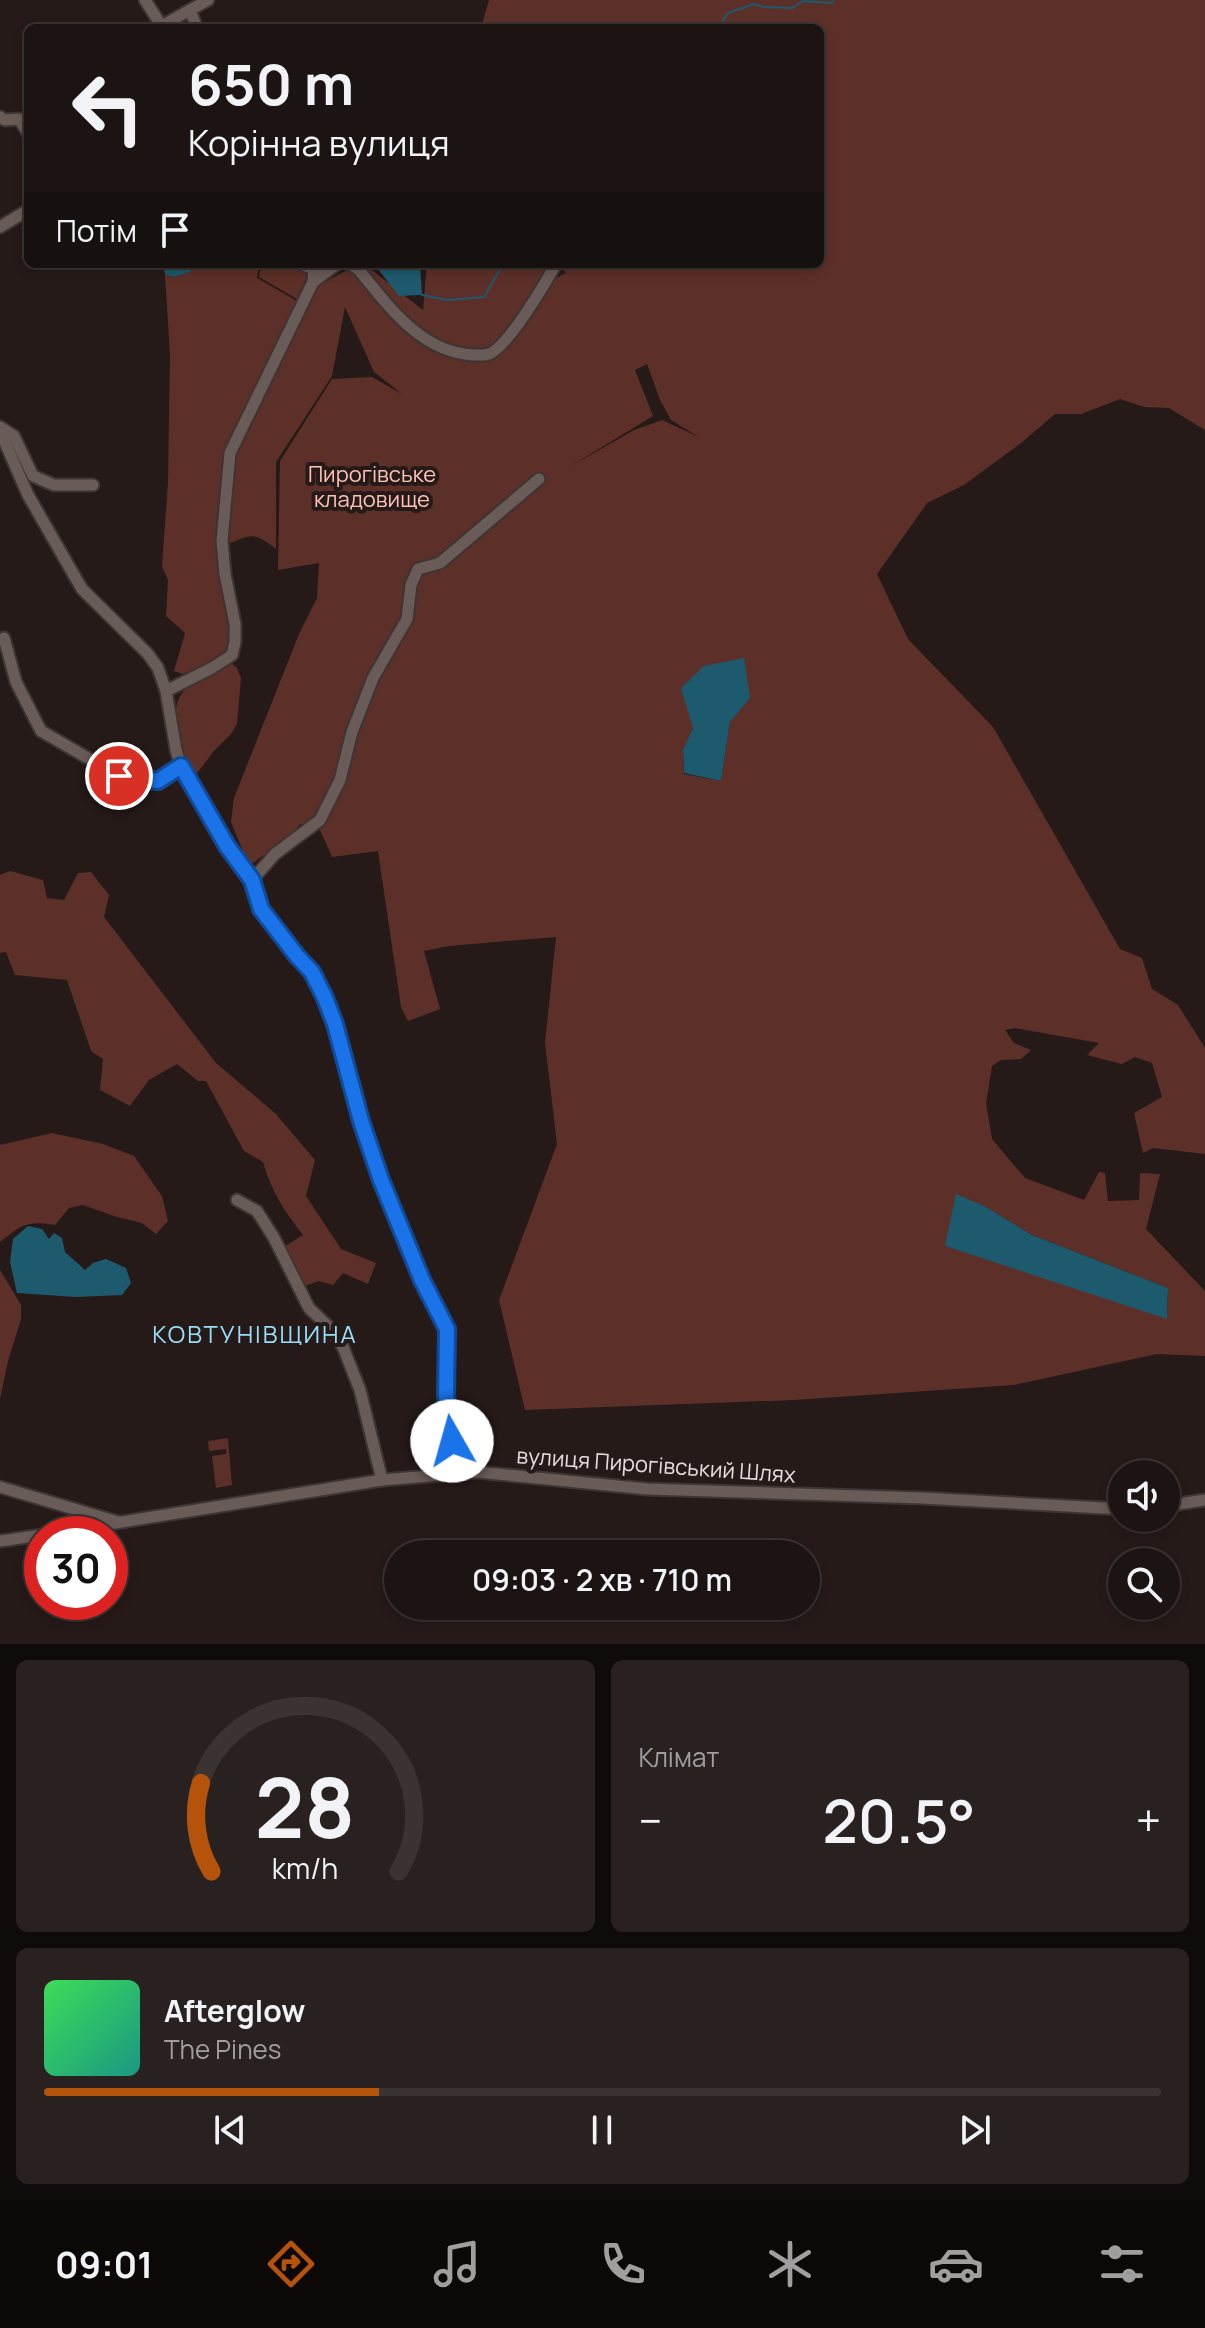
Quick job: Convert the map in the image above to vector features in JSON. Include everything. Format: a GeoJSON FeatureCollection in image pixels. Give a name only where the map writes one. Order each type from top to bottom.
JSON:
{"type":"FeatureCollection","features":[{"type":"Feature","properties":{"kind":"street"},"geometry":{"type":"LineString","coordinates":[[145,0],[158,24]]}},
{"type":"Feature","properties":{"kind":"street"},"geometry":{"type":"LineString","coordinates":[[163,24],[208,0]]}},
{"type":"Feature","properties":{"kind":"street"},"geometry":{"type":"LineString","coordinates":[[190,10],[195,24]]}},
{"type":"Feature","properties":{"kind":"street"},"geometry":{"type":"LineString","coordinates":[[0,117],[5,120],[19,119],[24,127]]}},
{"type":"Feature","properties":{"kind":"street"},"geometry":{"type":"LineString","coordinates":[[0,227],[24,212]]}},
{"type":"Feature","properties":{"kind":"street"},"geometry":{"type":"LineString","coordinates":[[356,268],[417,334],[442,348],[479,355],[489,355],[502,344],[554,268]]}},
{"type":"Feature","properties":{"kind":"street"},"geometry":{"type":"LineString","coordinates":[[166,691],[232,655],[235,624],[222,541],[230,453],[323,271]]}},
{"type":"Feature","properties":{"kind":"street"},"geometry":{"type":"LineString","coordinates":[[0,429],[28,495],[82,589],[148,654],[158,668],[166,691],[181,766],[227,846],[252,880],[261,909],[312,972],[325,998],[381,1180],[422,1280],[447,1329],[446,1396],[453,1458],[450,1473]]}},
{"type":"Feature","properties":{"kind":"street"},"geometry":{"type":"LineString","coordinates":[[0,429],[14,436],[33,476],[54,485],[93,485]]}},
{"type":"Feature","properties":{"kind":"street"},"geometry":{"type":"LineString","coordinates":[[252,880],[275,854],[320,820],[340,780],[352,732],[373,678],[407,619],[411,585],[418,569],[440,563],[539,479]]}},
{"type":"Feature","properties":{"kind":"street"},"geometry":{"type":"LineString","coordinates":[[4,638],[16,682],[41,731],[119,776],[158,781],[181,766]]}},
{"type":"Feature","properties":{"kind":"street"},"geometry":{"type":"LineString","coordinates":[[237,1200],[257,1211],[309,1308],[330,1328],[343,1347],[360,1390],[382,1480]]}},
{"type":"Feature","properties":{"kind":"street","name":"вулиця Пирогівський Шлях"},"geometry":{"type":"LineString","coordinates":[[128,1522],[382,1480],[477,1472],[647,1489],[922,1498],[1108,1508]]}},
{"type":"Feature","properties":{"kind":"street"},"geometry":{"type":"LineString","coordinates":[[0,1487],[98,1516]]}},
{"type":"Feature","properties":{"kind":"street"},"geometry":{"type":"LineString","coordinates":[[1180,1504],[1205,1500]]}},
{"type":"Feature","properties":{"kind":"street","name":"вулиця Пирогівський Шлях"},"geometry":{"type":"LineString","coordinates":[[0,1541],[24,1537]]}},
{"type":"Feature","properties":{"kind":"green space","name":"Пирогівське кладовище"},"geometry":{"type":"Polygon","coordinates":[[[489,0],[1205,0],[1205,430],[1169,408],[1144,407],[1120,399],[1081,414],[1055,414],[964,485],[927,503],[877,574],[908,639],[993,727],[1120,949],[1142,958],[1152,989],[1178,1005],[1205,1048],[1205,1154],[1153,1148],[1143,1153],[1134,1113],[1162,1097],[1152,1063],[1135,1057],[1122,1064],[1087,1055],[1099,1043],[1015,1028],[1005,1030],[1014,1043],[1031,1050],[1021,1059],[1001,1060],[992,1066],[986,1103],[992,1139],[1025,1178],[1084,1200],[1099,1172],[1105,1173],[1108,1201],[1139,1200],[1140,1173],[1160,1174],[1146,1229],[1205,1291],[1205,1356],[1157,1354],[1014,1385],[794,1400],[525,1410],[499,1300],[557,1144],[545,1043],[556,937],[424,951],[440,1009],[408,1021],[401,1007],[378,851],[332,857],[320,830],[300,824],[293,834],[249,866],[231,822],[234,798],[299,634],[317,598],[319,563],[278,570],[280,461],[332,379],[372,377],[402,394],[374,372],[345,307],[332,376],[276,462],[276,549],[253,536],[228,544],[236,455],[316,287],[351,268],[369,268],[423,310],[427,268],[554,268],[549,281],[566,273],[562,268],[824,268],[824,24],[482,24],[489,0]],[[647,364],[635,370],[653,416],[566,469],[634,430],[662,420],[699,437],[671,420],[647,364]],[[750,697],[693,728],[683,751],[684,774],[721,781],[730,722],[750,697]],[[986,1207],[946,1246],[1167,1318],[1168,1288],[1032,1235],[986,1207]]]}},
{"type":"Feature","properties":{"kind":"green space"},"geometry":{"type":"Polygon","coordinates":[[[192,268],[258,268],[257,278],[297,301],[224,452],[218,527],[232,633],[229,650],[225,656],[183,674],[174,671],[185,633],[166,616],[168,580],[162,566],[168,482],[170,355],[165,274],[174,277],[190,272],[192,268]]]}},
{"type":"Feature","properties":{"kind":"green space"},"geometry":{"type":"Polygon","coordinates":[[[260,268],[302,268],[306,278],[297,299],[259,277],[260,268]]]}},
{"type":"Feature","properties":{"kind":"green space"},"geometry":{"type":"Polygon","coordinates":[[[230,662],[241,678],[237,724],[195,776],[187,771],[181,750],[176,728],[176,707],[190,684],[230,662]]]}},
{"type":"Feature","properties":{"kind":"green space"},"geometry":{"type":"Polygon","coordinates":[[[10,871],[43,880],[47,898],[64,900],[78,873],[91,872],[109,895],[104,917],[216,1063],[276,1114],[315,1160],[306,1196],[341,1249],[376,1263],[368,1284],[343,1273],[333,1285],[319,1281],[302,1287],[282,1248],[303,1235],[279,1201],[263,1162],[244,1151],[206,1081],[198,1081],[177,1064],[149,1080],[130,1106],[100,1090],[103,1059],[91,1051],[67,980],[15,975],[6,952],[0,953],[0,875],[10,871]]]}},
{"type":"Feature","properties":{"kind":"green space"},"geometry":{"type":"Polygon","coordinates":[[[52,1133],[103,1144],[134,1156],[162,1196],[168,1221],[156,1234],[142,1223],[83,1205],[69,1208],[55,1225],[25,1225],[0,1242],[0,1145],[52,1133]]]}},
{"type":"Feature","properties":{"kind":"green space"},"geometry":{"type":"Polygon","coordinates":[[[0,1270],[21,1305],[21,1319],[0,1399],[0,1270]]]}},
{"type":"Feature","properties":{"kind":"green space"},"geometry":{"type":"Polygon","coordinates":[[[228,1438],[232,1485],[216,1488],[212,1456],[226,1454],[226,1449],[209,1451],[208,1441],[228,1438]]]}},
{"type":"Feature","properties":{"kind":"water"},"geometry":{"type":"Polygon","coordinates":[[[164,268],[192,268],[190,272],[174,277],[165,274],[164,268]]]}},
{"type":"Feature","properties":{"kind":"water"},"geometry":{"type":"Polygon","coordinates":[[[377,268],[420,268],[422,295],[399,296],[377,268]]]}},
{"type":"Feature","properties":{"kind":"water"},"geometry":{"type":"Polygon","coordinates":[[[744,658],[750,698],[730,722],[721,781],[684,773],[683,750],[693,728],[681,688],[704,666],[744,658]]]}},
{"type":"Feature","properties":{"kind":"water"},"geometry":{"type":"Polygon","coordinates":[[[956,1194],[986,1207],[1032,1235],[1168,1288],[1167,1319],[945,1246],[956,1194]]]}},
{"type":"Feature","properties":{"kind":"water"},"geometry":{"type":"Polygon","coordinates":[[[28,1226],[42,1229],[49,1239],[54,1233],[62,1238],[65,1252],[85,1270],[93,1263],[106,1259],[126,1268],[131,1283],[122,1295],[75,1297],[17,1293],[10,1262],[13,1239],[28,1226]]]}},
{"type":"Feature","properties":{"kind":"waterway"},"geometry":{"type":"LineString","coordinates":[[721,24],[728,13],[754,4],[792,8],[803,1],[832,3],[833,0]]}},
{"type":"Feature","properties":{"kind":"waterway"},"geometry":{"type":"LineString","coordinates":[[422,295],[447,300],[484,297],[501,268]]}},
{"type":"Feature","properties":{"kind":"district","name":"КОВТУНІВЩИНА"},"geometry":{"type":"Point","coordinates":[255,1335]}},
{"type":"Feature","properties":{"kind":"route"},"geometry":{"type":"LineString","coordinates":[[119,776],[158,781],[181,766],[227,846],[252,880],[261,909],[312,972],[335,1024],[361,1121],[381,1180],[422,1280],[447,1329],[446,1396],[452,1441]]}}]}
